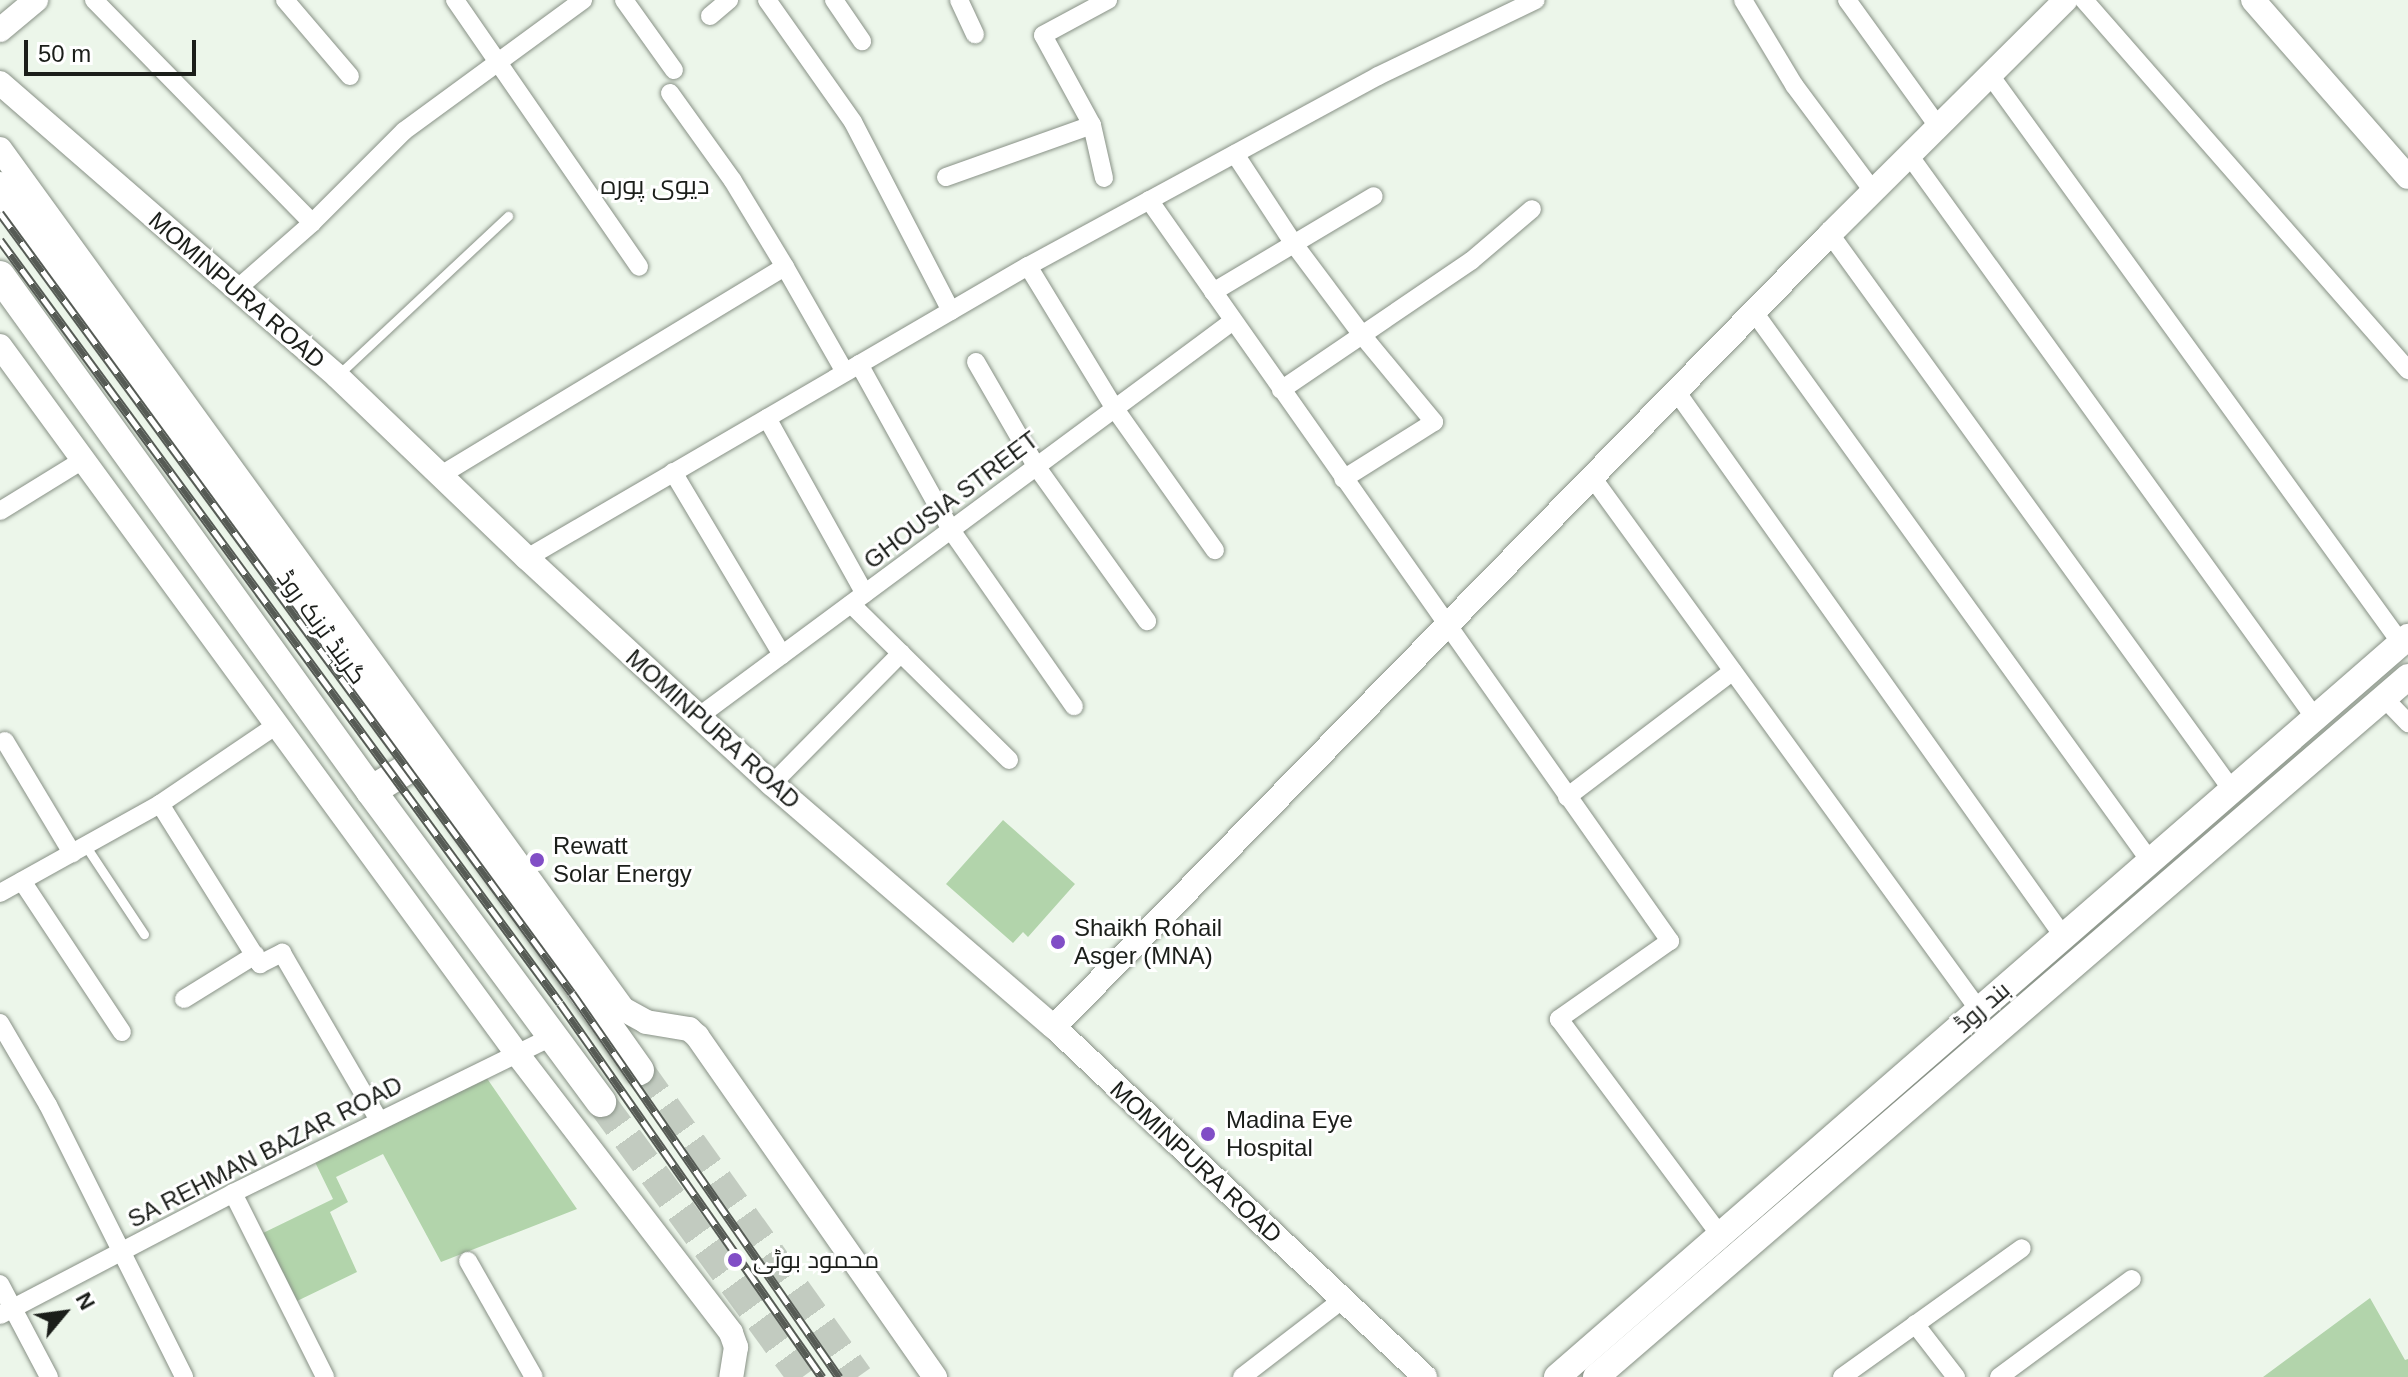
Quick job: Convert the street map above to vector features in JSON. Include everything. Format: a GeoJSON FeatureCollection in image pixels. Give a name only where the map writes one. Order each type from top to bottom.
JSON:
{"type":"FeatureCollection","features":[{"type":"Feature","properties":{"kind":"main road","name":"گرینڈ ٹرنک روڈ"},"geometry":{"type":"LineString","coordinates":[[0,187],[420,761],[639,1070]]}},
{"type":"Feature","properties":{"kind":"main road"},"geometry":{"type":"LineString","coordinates":[[0,276],[371,791],[601,1102]]}},
{"type":"Feature","properties":{"kind":"main road","name":"بند روڈ"},"geometry":{"type":"LineString","coordinates":[[1557,1377],[2404,640]]}},
{"type":"Feature","properties":{"kind":"main road","name":"بند روڈ"},"geometry":{"type":"LineString","coordinates":[[1596,1377],[2408,677]]}},
{"type":"Feature","properties":{"kind":"main road"},"geometry":{"type":"LineString","coordinates":[[371,791],[420,761]]}},
{"type":"Feature","properties":{"kind":"street"},"geometry":{"type":"LineString","coordinates":[[0,30],[36,0]]}},
{"type":"Feature","properties":{"kind":"street"},"geometry":{"type":"LineString","coordinates":[[94,0],[312,223]]}},
{"type":"Feature","properties":{"kind":"street"},"geometry":{"type":"LineString","coordinates":[[285,0],[350,76]]}},
{"type":"Feature","properties":{"kind":"street"},"geometry":{"type":"LineString","coordinates":[[455,0],[639,267]]}},
{"type":"Feature","properties":{"kind":"street"},"geometry":{"type":"LineString","coordinates":[[237,289],[312,223],[404,131],[583,0]]}},
{"type":"Feature","properties":{"kind":"street"},"geometry":{"type":"LineString","coordinates":[[624,0],[674,70]]}},
{"type":"Feature","properties":{"kind":"street"},"geometry":{"type":"LineString","coordinates":[[710,16],[729,0]]}},
{"type":"Feature","properties":{"kind":"street"},"geometry":{"type":"LineString","coordinates":[[767,0],[853,122],[951,311]]}},
{"type":"Feature","properties":{"kind":"street"},"geometry":{"type":"LineString","coordinates":[[834,0],[862,41]]}},
{"type":"Feature","properties":{"kind":"street"},"geometry":{"type":"LineString","coordinates":[[959,0],[975,34]]}},
{"type":"Feature","properties":{"kind":"street"},"geometry":{"type":"LineString","coordinates":[[1104,178],[1092,125],[1043,35],[1108,0]]}},
{"type":"Feature","properties":{"kind":"street"},"geometry":{"type":"LineString","coordinates":[[1743,0],[1794,85],[1873,191]]}},
{"type":"Feature","properties":{"kind":"street"},"geometry":{"type":"LineString","coordinates":[[1847,0],[1938,126]]}},
{"type":"Feature","properties":{"kind":"street"},"geometry":{"type":"LineString","coordinates":[[1054,1027],[1830,234],[2066,0]]}},
{"type":"Feature","properties":{"kind":"street"},"geometry":{"type":"LineString","coordinates":[[2084,0],[2408,370]]}},
{"type":"Feature","properties":{"kind":"street"},"geometry":{"type":"LineString","coordinates":[[2253,0],[2408,177]]}},
{"type":"Feature","properties":{"kind":"street"},"geometry":{"type":"LineString","coordinates":[[527,558],[1028,266],[1378,76],[1531,1]]}},
{"type":"Feature","properties":{"kind":"street"},"geometry":{"type":"LineString","coordinates":[[1990,75],[2404,640]]}},
{"type":"Feature","properties":{"kind":"street","name":"MOMINPURA ROAD"},"geometry":{"type":"LineString","coordinates":[[0,83],[337,376],[527,558],[772,784],[1054,1027],[1425,1377]]}},
{"type":"Feature","properties":{"kind":"street"},"geometry":{"type":"LineString","coordinates":[[670,93],[733,181],[951,530],[1074,706]]}},
{"type":"Feature","properties":{"kind":"street"},"geometry":{"type":"LineString","coordinates":[[946,177],[1092,125]]}},
{"type":"Feature","properties":{"kind":"street"},"geometry":{"type":"LineString","coordinates":[[0,149],[623,1009],[646,1022],[680,1026],[697,1036],[935,1377]]}},
{"type":"Feature","properties":{"kind":"street"},"geometry":{"type":"LineString","coordinates":[[1235,154],[1294,244],[1362,335],[1434,422],[1343,479]]}},
{"type":"Feature","properties":{"kind":"street"},"geometry":{"type":"LineString","coordinates":[[1909,155],[2315,718]]}},
{"type":"Feature","properties":{"kind":"street"},"geometry":{"type":"LineString","coordinates":[[1213,292],[1374,196]]}},
{"type":"Feature","properties":{"kind":"street"},"geometry":{"type":"LineString","coordinates":[[1149,200],[1670,941],[1559,1019],[1720,1235]]}},
{"type":"Feature","properties":{"kind":"street"},"geometry":{"type":"LineString","coordinates":[[1281,390],[1471,261],[1532,209]]}},
{"type":"Feature","properties":{"kind":"street"},"geometry":{"type":"LineString","coordinates":[[1830,234],[2232,790]]}},
{"type":"Feature","properties":{"kind":"street"},"geometry":{"type":"LineString","coordinates":[[1028,266],[1115,409],[1215,550]]}},
{"type":"Feature","properties":{"kind":"street"},"geometry":{"type":"LineString","coordinates":[[441,475],[785,267]]}},
{"type":"Feature","properties":{"kind":"street"},"geometry":{"type":"LineString","coordinates":[[1754,312],[2150,861]]}},
{"type":"Feature","properties":{"kind":"street","name":"GHOUSIA STREET"},"geometry":{"type":"LineString","coordinates":[[698,717],[1233,321]]}},
{"type":"Feature","properties":{"kind":"street"},"geometry":{"type":"LineString","coordinates":[[0,346],[7,370],[83,460],[518,1055],[731,1333],[736,1347],[731,1377]]}},
{"type":"Feature","properties":{"kind":"street"},"geometry":{"type":"LineString","coordinates":[[976,362],[1036,466],[1147,621]]}},
{"type":"Feature","properties":{"kind":"street"},"geometry":{"type":"LineString","coordinates":[[1676,391],[2063,936]]}},
{"type":"Feature","properties":{"kind":"street"},"geometry":{"type":"LineString","coordinates":[[767,418],[858,599],[901,653],[1009,760]]}},
{"type":"Feature","properties":{"kind":"street"},"geometry":{"type":"LineString","coordinates":[[0,511],[83,460]]}},
{"type":"Feature","properties":{"kind":"street"},"geometry":{"type":"LineString","coordinates":[[673,472],[782,655]]}},
{"type":"Feature","properties":{"kind":"street"},"geometry":{"type":"LineString","coordinates":[[1592,477],[1979,1010]]}},
{"type":"Feature","properties":{"kind":"street"},"geometry":{"type":"LineString","coordinates":[[772,784],[901,653]]}},
{"type":"Feature","properties":{"kind":"street"},"geometry":{"type":"LineString","coordinates":[[1567,797],[1733,671]]}},
{"type":"Feature","properties":{"kind":"street"},"geometry":{"type":"LineString","coordinates":[[2384,698],[2408,723]]}},
{"type":"Feature","properties":{"kind":"street"},"geometry":{"type":"LineString","coordinates":[[0,893],[160,804],[275,726]]}},
{"type":"Feature","properties":{"kind":"street"},"geometry":{"type":"LineString","coordinates":[[5,741],[78,849]]}},
{"type":"Feature","properties":{"kind":"street"},"geometry":{"type":"LineString","coordinates":[[160,804],[260,964],[282,953],[379,1120]]}},
{"type":"Feature","properties":{"kind":"street"},"geometry":{"type":"LineString","coordinates":[[22,881],[122,1032]]}},
{"type":"Feature","properties":{"kind":"street"},"geometry":{"type":"LineString","coordinates":[[184,999],[255,955]]}},
{"type":"Feature","properties":{"kind":"street"},"geometry":{"type":"LineString","coordinates":[[0,1023],[48,1105],[184,1377]]}},
{"type":"Feature","properties":{"kind":"street","name":"SA REHMAN BAZAR ROAD"},"geometry":{"type":"LineString","coordinates":[[6,1312],[233,1193],[553,1036]]}},
{"type":"Feature","properties":{"kind":"street"},"geometry":{"type":"LineString","coordinates":[[233,1193],[325,1377]]}},
{"type":"Feature","properties":{"kind":"street"},"geometry":{"type":"LineString","coordinates":[[1842,1377],[2022,1248]]}},
{"type":"Feature","properties":{"kind":"street"},"geometry":{"type":"LineString","coordinates":[[468,1261],[534,1377]]}},
{"type":"Feature","properties":{"kind":"street"},"geometry":{"type":"LineString","coordinates":[[1999,1377],[2132,1279]]}},
{"type":"Feature","properties":{"kind":"street"},"geometry":{"type":"LineString","coordinates":[[0,1284],[6,1312],[49,1377]]}},
{"type":"Feature","properties":{"kind":"street"},"geometry":{"type":"LineString","coordinates":[[1242,1377],[1342,1300]]}},
{"type":"Feature","properties":{"kind":"street"},"geometry":{"type":"LineString","coordinates":[[1915,1324],[1956,1377]]}},
{"type":"Feature","properties":{"kind":"lane"},"geometry":{"type":"LineString","coordinates":[[337,376],[508,216]]}},
{"type":"Feature","properties":{"kind":"lane"},"geometry":{"type":"LineString","coordinates":[[78,849],[144,934]]}},
{"type":"Feature","properties":{"kind":"green space"},"geometry":{"type":"Polygon","coordinates":[[[1003,820],[1075,884],[1028,937],[1023,932],[1013,943],[946,884],[1003,820]]]}},
{"type":"Feature","properties":{"kind":"green space"},"geometry":{"type":"Polygon","coordinates":[[[486,1077],[577,1209],[441,1262],[383,1154],[336,1177],[348,1202],[330,1212],[357,1272],[295,1302],[261,1234],[333,1199],[314,1160],[486,1077]]]}},
{"type":"Feature","properties":{"kind":"green space"},"geometry":{"type":"Polygon","coordinates":[[[2370,1298],[2405,1360],[2408,1359],[2408,1377],[2263,1377],[2370,1298]]]}},
{"type":"Feature","properties":{"kind":"tunnel"},"geometry":{"type":"LineString","coordinates":[[639,1070],[858,1377]]}},
{"type":"Feature","properties":{"kind":"tunnel"},"geometry":{"type":"LineString","coordinates":[[601,1102],[802,1377]]}},
{"type":"Feature","properties":{"kind":"railway"},"geometry":{"type":"LineString","coordinates":[[0,213],[572,993],[839,1377]]}},
{"type":"Feature","properties":{"kind":"railway"},"geometry":{"type":"LineString","coordinates":[[0,240],[560,1003],[822,1377]]}},
{"type":"Feature","properties":{"kind":"place","name":"Rewatt Solar Energy"},"geometry":{"type":"Point","coordinates":[537,860]}},
{"type":"Feature","properties":{"kind":"place","name":"Shaikh Rohail Asger (MNA)"},"geometry":{"type":"Point","coordinates":[1058,942]}},
{"type":"Feature","properties":{"kind":"place","name":"Madina Eye Hospital"},"geometry":{"type":"Point","coordinates":[1208,1134]}},
{"type":"Feature","properties":{"kind":"place","name":"محمود بوٹی"},"geometry":{"type":"Point","coordinates":[735,1260]}},
{"type":"Feature","properties":{"kind":"district","name":"دیوی پورہ"},"geometry":{"type":"Point","coordinates":[655,186]}}]}
